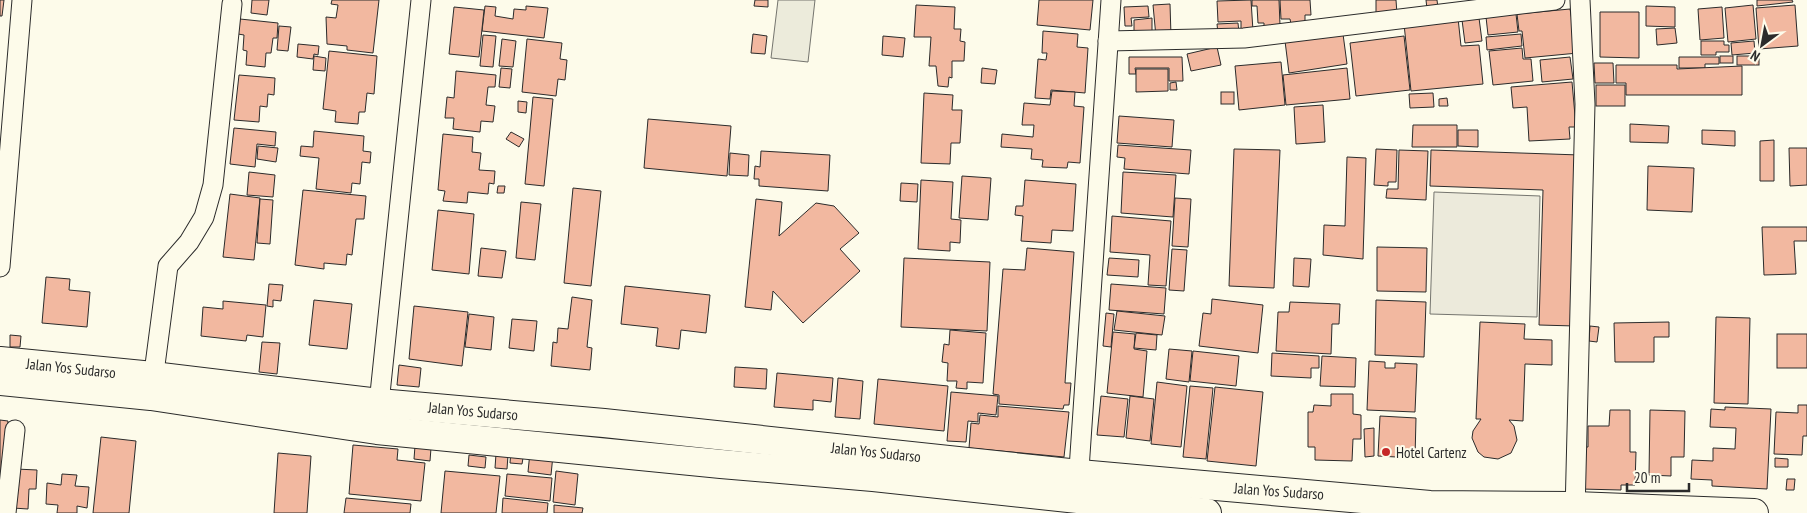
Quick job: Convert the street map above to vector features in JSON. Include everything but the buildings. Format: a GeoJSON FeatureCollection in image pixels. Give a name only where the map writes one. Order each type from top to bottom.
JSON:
{"type":"FeatureCollection","features":[{"type":"Feature","properties":{"kind":"highway","name":"Jalan Yos Sudarso"},"geometry":{"type":"LineString","coordinates":[[0,361],[152,386],[377,430],[810,472],[874,464]]}},
{"type":"Feature","properties":{"kind":"highway","name":"Jalan Yos Sudarso"},"geometry":{"type":"LineString","coordinates":[[0,381],[152,386],[379,403],[722,435],[813,445],[874,464],[938,471],[1079,474],[1430,505],[1754,513]]}},
{"type":"Feature","properties":{"kind":"highway"},"geometry":{"type":"LineString","coordinates":[[721,464],[722,435]]}},
{"type":"Feature","properties":{"kind":"highway"},"geometry":{"type":"LineString","coordinates":[[810,472],[813,445]]}},
{"type":"Feature","properties":{"kind":"highway","name":"Jalan Yos Sudarso"},"geometry":{"type":"LineString","coordinates":[[938,471],[1076,500],[1207,513]]}},
{"type":"Feature","properties":{"kind":"street"},"geometry":{"type":"LineString","coordinates":[[0,267],[22,0]]}},
{"type":"Feature","properties":{"kind":"street"},"geometry":{"type":"LineString","coordinates":[[377,430],[421,0]]}},
{"type":"Feature","properties":{"kind":"street"},"geometry":{"type":"LineString","coordinates":[[1076,500],[1111,0]]}},
{"type":"Feature","properties":{"kind":"street"},"geometry":{"type":"LineString","coordinates":[[1108,41],[1244,38],[1555,0]]}},
{"type":"Feature","properties":{"kind":"street"},"geometry":{"type":"LineString","coordinates":[[1575,509],[1585,104],[1580,0]]}},
{"type":"Feature","properties":{"kind":"street"},"geometry":{"type":"LineString","coordinates":[[152,386],[168,266],[189,242],[204,216],[213,185],[232,4]]}},
{"type":"Feature","properties":{"kind":"street"},"geometry":{"type":"LineString","coordinates":[[6,513],[15,430]]}},
{"type":"Feature","properties":{"kind":"shaded area"},"geometry":{"type":"Polygon","coordinates":[[[778,0],[815,0],[808,62],[771,58],[778,0]]]}},
{"type":"Feature","properties":{"kind":"shaded area"},"geometry":{"type":"Polygon","coordinates":[[[1434,192],[1540,196],[1537,317],[1430,314],[1434,192]]]}},
{"type":"Feature","properties":{"kind":"place","name":"Hotel Cartenz"},"geometry":{"type":"Point","coordinates":[1386,452]}}]}
